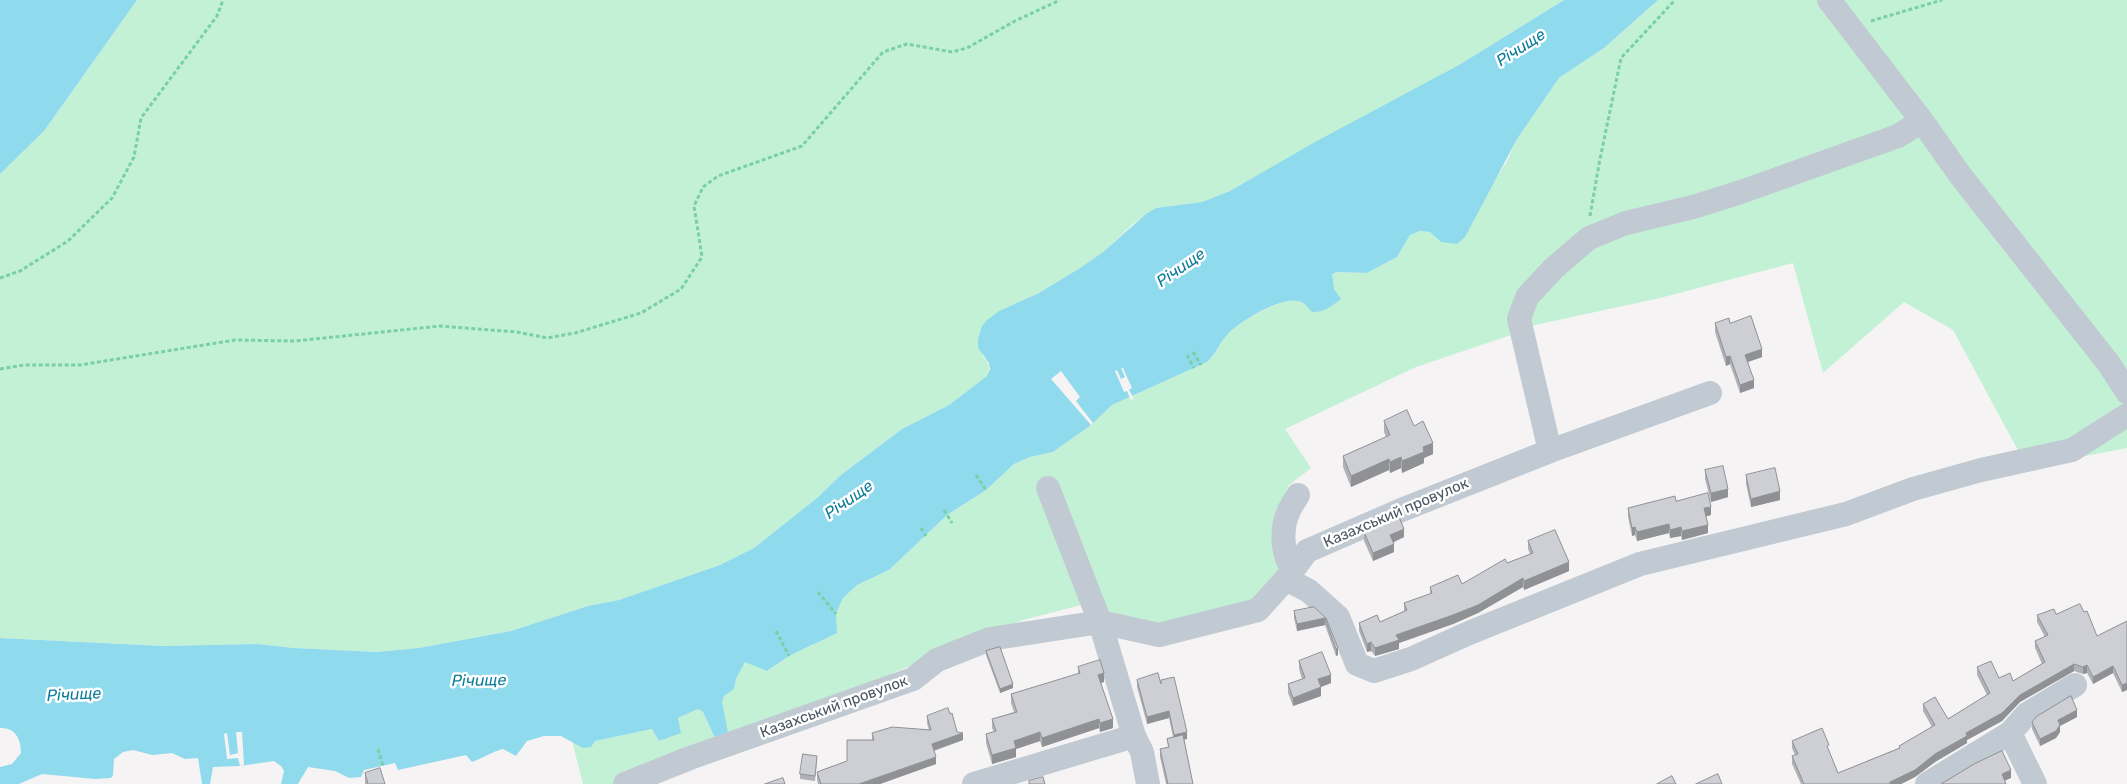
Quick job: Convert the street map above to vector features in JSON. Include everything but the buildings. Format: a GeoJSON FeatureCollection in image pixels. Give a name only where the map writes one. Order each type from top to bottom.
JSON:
{"type":"FeatureCollection","features":[{"type":"Feature","properties":{"kind":"street"},"geometry":{"type":"LineString","coordinates":[[1829,0],[1847,26],[1922,121],[1960,175],[2109,364],[2127,392]]}},
{"type":"Feature","properties":{"kind":"street"},"geometry":{"type":"LineString","coordinates":[[1550,450],[1519,320],[1527,298],[1554,268],[1589,238],[1626,223],[1693,207],[1738,193],[1898,136],[1922,121]]}},
{"type":"Feature","properties":{"kind":"street","name":"Казахський провулок"},"geometry":{"type":"LineString","coordinates":[[624,784],[690,758],[913,679],[937,660],[990,639],[1100,622],[1159,635],[1258,610],[1307,551],[1399,511],[1550,450],[1710,392]]}},
{"type":"Feature","properties":{"kind":"street"},"geometry":{"type":"LineString","coordinates":[[1298,495],[1287,513],[1284,536],[1289,574],[1338,617],[1357,664],[1374,671],[1411,659],[1469,633],[1640,564],[1846,514],[1913,489],[1981,470],[2072,450],[2127,415]]}},
{"type":"Feature","properties":{"kind":"street"},"geometry":{"type":"LineString","coordinates":[[1048,488],[1100,622],[1134,736],[1142,752],[1148,784]]}},
{"type":"Feature","properties":{"kind":"street"},"geometry":{"type":"LineString","coordinates":[[1927,784],[2010,733],[2027,714],[2075,685]]}},
{"type":"Feature","properties":{"kind":"street"},"geometry":{"type":"LineString","coordinates":[[2010,733],[2035,784]]}},
{"type":"Feature","properties":{"kind":"street"},"geometry":{"type":"LineString","coordinates":[[974,784],[1134,736]]}},
{"type":"Feature","properties":{"kind":"path"},"geometry":{"type":"LineString","coordinates":[[0,278],[20,271],[68,241],[112,198],[134,157],[141,118],[217,16],[222,0]]}},
{"type":"Feature","properties":{"kind":"path"},"geometry":{"type":"LineString","coordinates":[[0,369],[24,365],[80,365],[235,340],[295,341],[440,326],[517,332],[547,338],[575,333],[641,313],[680,289],[702,257],[694,206],[703,187],[718,176],[802,146],[883,52],[907,44],[952,52],[967,48],[1015,21],[1060,0]]}},
{"type":"Feature","properties":{"kind":"path"},"geometry":{"type":"LineString","coordinates":[[1589,238],[1590,219],[1599,164],[1622,58],[1674,0]]}},
{"type":"Feature","properties":{"kind":"path"},"geometry":{"type":"LineString","coordinates":[[1847,26],[1887,18],[1942,0]]}},
{"type":"Feature","properties":{"kind":"path"},"geometry":{"type":"LineString","coordinates":[[1193,352],[1201,365]]}},
{"type":"Feature","properties":{"kind":"path"},"geometry":{"type":"LineString","coordinates":[[1187,355],[1194,368]]}},
{"type":"Feature","properties":{"kind":"path"},"geometry":{"type":"LineString","coordinates":[[976,475],[986,490]]}},
{"type":"Feature","properties":{"kind":"path"},"geometry":{"type":"LineString","coordinates":[[944,510],[952,523]]}},
{"type":"Feature","properties":{"kind":"path"},"geometry":{"type":"LineString","coordinates":[[921,528],[926,536]]}},
{"type":"Feature","properties":{"kind":"path"},"geometry":{"type":"LineString","coordinates":[[818,592],[836,614]]}},
{"type":"Feature","properties":{"kind":"path"},"geometry":{"type":"LineString","coordinates":[[776,631],[789,656]]}},
{"type":"Feature","properties":{"kind":"path"},"geometry":{"type":"LineString","coordinates":[[378,749],[383,766]]}},
{"type":"Feature","properties":{"kind":"green space"},"geometry":{"type":"Polygon","coordinates":[[[137,0],[1564,0],[1459,65],[1230,191],[1202,202],[1156,208],[1134,223],[1103,252],[1080,268],[1039,293],[999,311],[982,355],[989,365],[987,376],[949,405],[902,429],[841,475],[817,498],[754,548],[720,565],[619,600],[588,606],[511,631],[419,648],[376,652],[294,648],[257,644],[163,646],[0,638],[0,174],[44,131],[137,0]]]}},
{"type":"Feature","properties":{"kind":"green space"},"geometry":{"type":"Polygon","coordinates":[[[1658,0],[2127,0],[2127,448],[2027,467],[1953,330],[1904,302],[1823,373],[1793,263],[1660,298],[1526,327],[1517,333],[1416,367],[1285,429],[1311,468],[1288,486],[1282,506],[1283,573],[1254,604],[1163,629],[1081,605],[1023,620],[893,673],[902,691],[640,784],[583,784],[572,741],[583,748],[595,741],[652,729],[660,741],[678,718],[698,709],[703,712],[714,736],[727,732],[722,702],[724,695],[734,689],[736,679],[745,661],[768,671],[789,656],[813,645],[836,614],[843,598],[857,585],[889,570],[947,515],[986,490],[1014,464],[1030,457],[1053,452],[1091,425],[1112,405],[1207,362],[1233,329],[1259,312],[1287,301],[1295,300],[1305,304],[1334,289],[1331,274],[1337,272],[1367,273],[1397,257],[1410,235],[1420,231],[1430,232],[1441,242],[1492,185],[1507,161],[1517,139],[1559,78],[1604,48],[1658,0]]]}},
{"type":"Feature","properties":{"kind":"water"},"geometry":{"type":"Polygon","coordinates":[[[0,0],[137,0],[44,131],[0,174],[0,0]]]}},
{"type":"Feature","properties":{"kind":"water","name":"Річище"},"geometry":{"type":"Polygon","coordinates":[[[1564,0],[1658,0],[1604,48],[1559,78],[1517,139],[1465,237],[1457,244],[1441,242],[1430,232],[1420,231],[1410,235],[1397,257],[1367,273],[1337,272],[1332,274],[1334,289],[1341,299],[1331,306],[1324,310],[1312,312],[1302,302],[1290,301],[1260,312],[1233,329],[1207,362],[1112,405],[1091,425],[1053,452],[1030,457],[1014,464],[986,490],[947,515],[889,570],[857,585],[843,598],[836,614],[837,633],[789,656],[767,671],[745,662],[736,679],[734,689],[724,696],[722,702],[728,732],[723,737],[714,736],[703,712],[698,709],[678,718],[681,733],[659,741],[652,729],[595,741],[591,747],[583,748],[561,736],[544,736],[527,741],[516,756],[503,749],[472,762],[466,755],[398,770],[395,763],[364,770],[361,777],[349,778],[335,771],[308,767],[298,784],[281,784],[284,771],[274,761],[240,766],[213,767],[210,784],[202,784],[198,758],[185,759],[172,753],[152,755],[133,750],[123,752],[114,759],[113,775],[111,778],[95,779],[42,774],[19,784],[0,784],[0,767],[12,764],[21,753],[20,743],[16,735],[10,730],[0,728],[0,638],[163,646],[257,644],[294,648],[376,652],[419,648],[511,631],[588,606],[619,600],[720,565],[754,548],[817,498],[841,475],[902,429],[949,405],[987,376],[990,369],[989,363],[978,348],[978,339],[982,326],[999,311],[1039,293],[1080,268],[1103,252],[1146,214],[1156,208],[1202,202],[1230,191],[1315,142],[1459,65],[1564,0]]]}},
{"type":"Feature","properties":{"kind":"pier"},"geometry":{"type":"Polygon","coordinates":[[[1121,368],[1123,368],[1132,388],[1129,390],[1134,399],[1131,400],[1127,391],[1124,392],[1115,371],[1117,370],[1121,379],[1125,377],[1121,368]]]}},
{"type":"Feature","properties":{"kind":"pier"},"geometry":{"type":"Polygon","coordinates":[[[1061,371],[1080,397],[1076,401],[1093,423],[1091,425],[1051,379],[1061,371]]]}},
{"type":"Feature","properties":{"kind":"pier"},"geometry":{"type":"Polygon","coordinates":[[[236,732],[242,732],[244,765],[240,766],[238,758],[227,759],[224,734],[227,733],[230,755],[238,753],[236,732]]]}}]}
